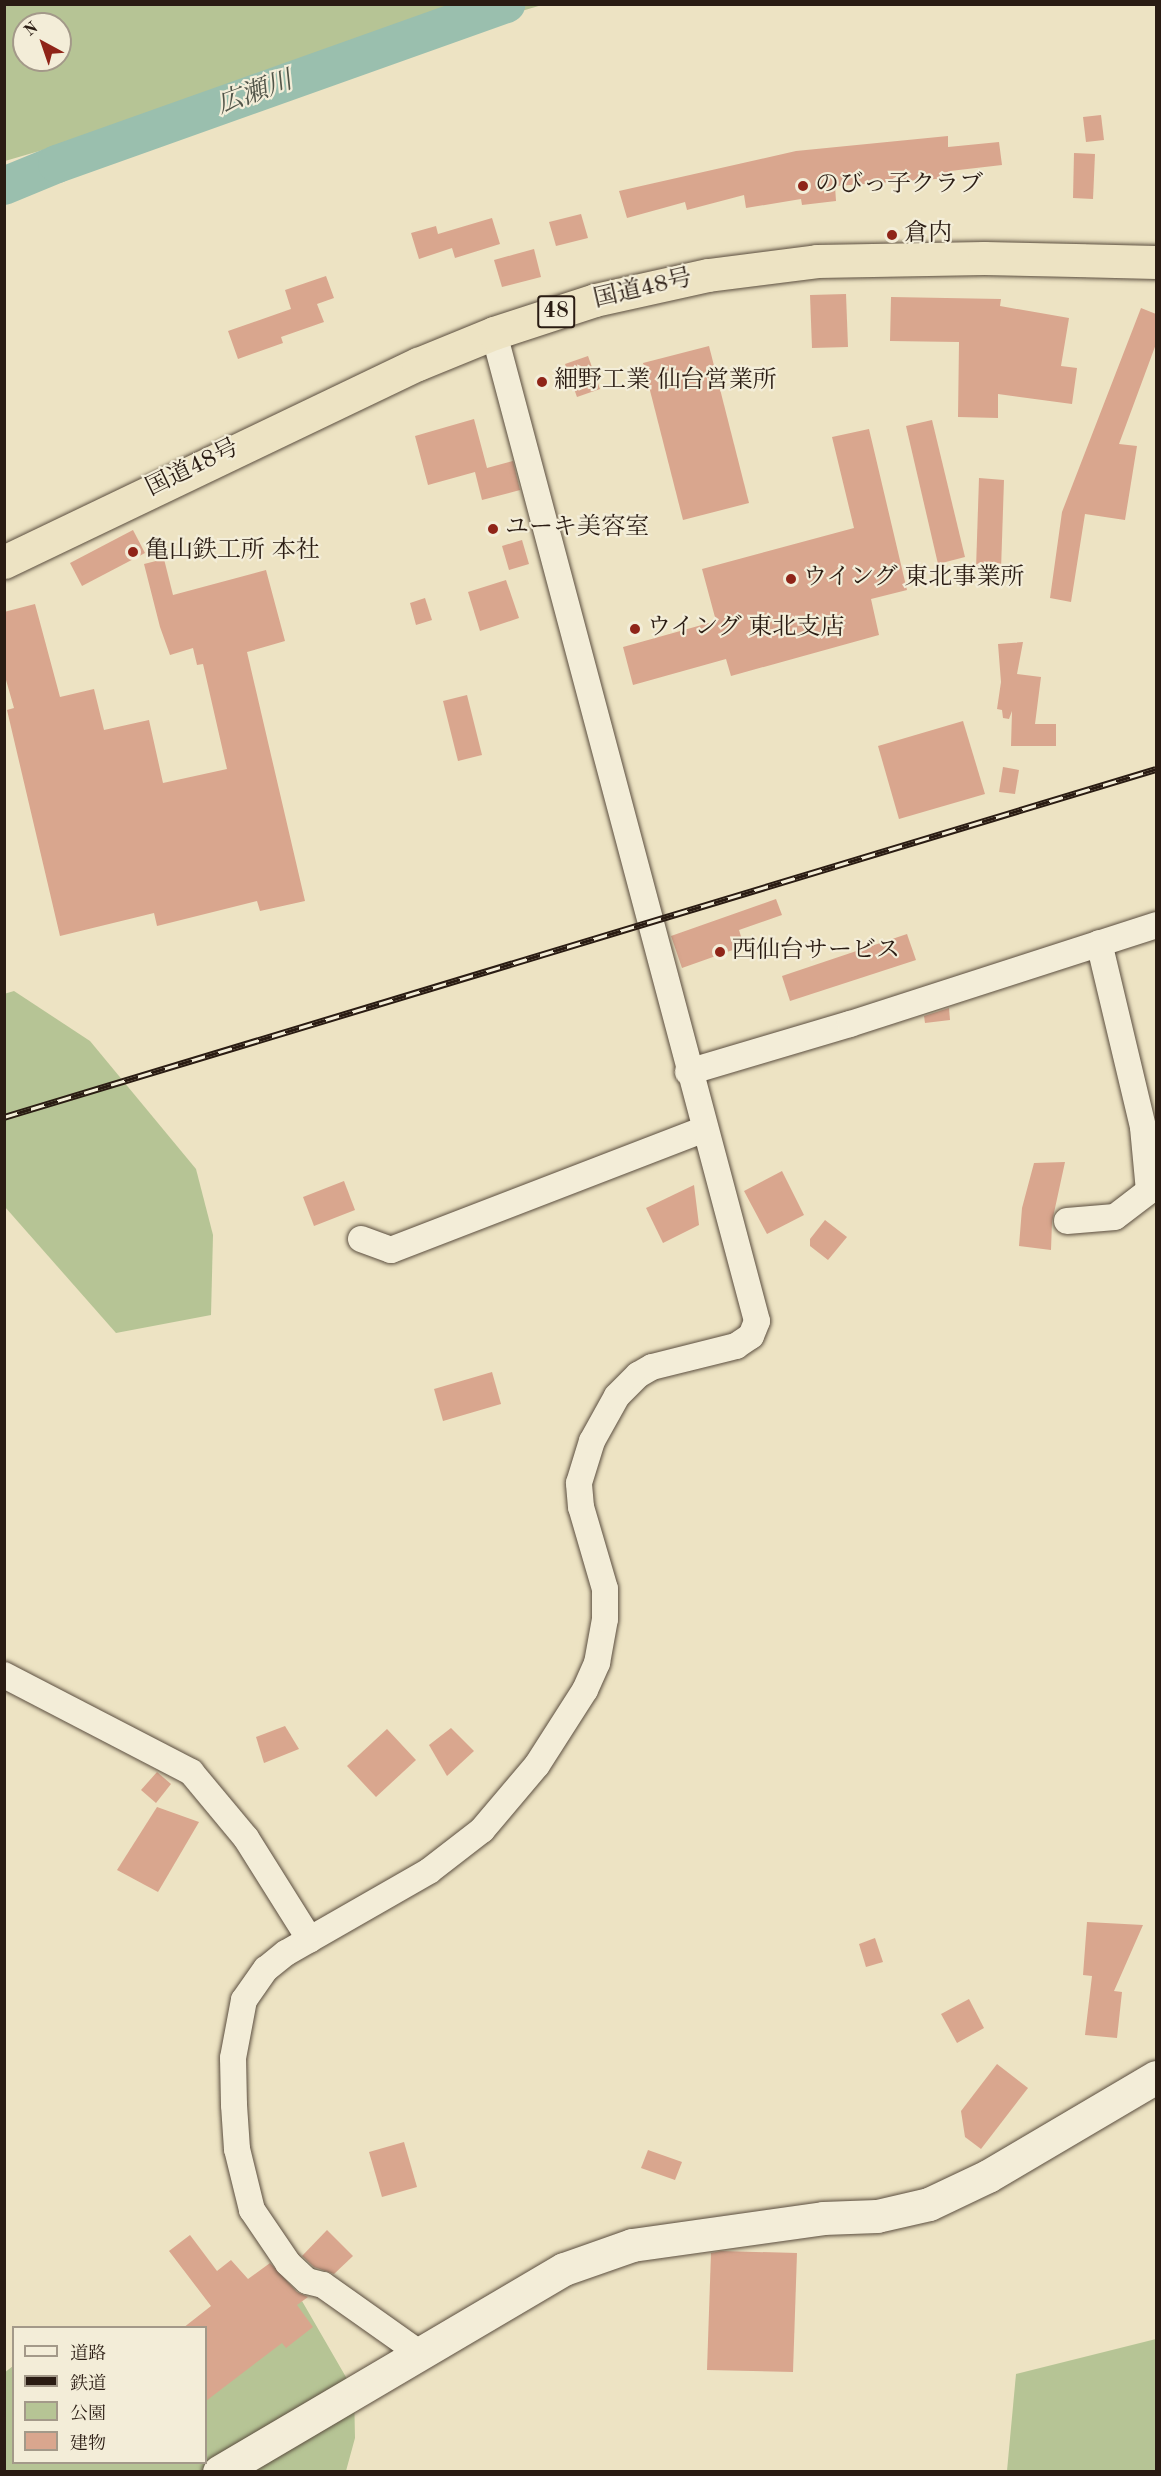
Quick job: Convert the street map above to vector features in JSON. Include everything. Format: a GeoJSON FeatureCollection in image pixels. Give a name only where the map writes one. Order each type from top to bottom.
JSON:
{"type":"FeatureCollection","features":[{"type":"Feature","properties":{"kind":"highway","name":"国道48号"},"geometry":{"type":"LineString","coordinates":[[4,562],[243,444],[494,333],[622,294],[708,276],[817,261],[1156,262]]}},
{"type":"Feature","properties":{"kind":"street"},"geometry":{"type":"LineString","coordinates":[[422,2355],[323,2285],[307,2281],[260,2226],[244,2189],[234,2105],[239,2015],[251,1986],[266,1968],[429,1871],[482,1830],[537,1765],[585,1690],[597,1663],[605,1619],[605,1589],[581,1508],[579,1483],[592,1441],[617,1396],[645,1370],[730,1348],[755,1331],[756,1313],[688,1071],[494,333]]}},
{"type":"Feature","properties":{"kind":"street"},"geometry":{"type":"LineString","coordinates":[[688,1071],[850,1024],[1156,925]]}},
{"type":"Feature","properties":{"kind":"street"},"geometry":{"type":"LineString","coordinates":[[1067,1221],[1114,1217],[1149,1191],[1143,1126],[1099,943]]}},
{"type":"Feature","properties":{"kind":"street"},"geometry":{"type":"LineString","coordinates":[[361,1239],[391,1250],[704,1129]]}},
{"type":"Feature","properties":{"kind":"street"},"geometry":{"type":"LineString","coordinates":[[4,1675],[191,1772],[246,1838],[310,1940]]}},
{"type":"Feature","properties":{"kind":"street"},"geometry":{"type":"LineString","coordinates":[[219,2472],[422,2355],[564,2269],[632,2245],[823,2218],[877,2216],[929,2204],[988,2176],[1156,2077]]}},
{"type":"Feature","properties":{"kind":"green space"},"geometry":{"type":"Polygon","coordinates":[[[5,4],[542,5],[5,161],[5,4]]]}},
{"type":"Feature","properties":{"kind":"green space"},"geometry":{"type":"Polygon","coordinates":[[[14,991],[90,1041],[196,1169],[213,1235],[211,1315],[116,1333],[5,1207],[4,994],[14,991]]]}},
{"type":"Feature","properties":{"kind":"green space"},"geometry":{"type":"Polygon","coordinates":[[[302,2301],[354,2391],[355,2438],[346,2471],[5,2471],[4,2373],[12,2367],[12,2464],[207,2464],[207,2352],[302,2301]]]}},
{"type":"Feature","properties":{"kind":"green space"},"geometry":{"type":"Polygon","coordinates":[[[1156,2339],[1156,2471],[1007,2471],[1016,2374],[1156,2339]]]}},
{"type":"Feature","properties":{"kind":"building"},"geometry":{"type":"Polygon","coordinates":[[[1101,115],[1104,140],[1086,142],[1083,117],[1101,115]]]}},
{"type":"Feature","properties":{"kind":"building"},"geometry":{"type":"Polygon","coordinates":[[[948,136],[948,147],[999,142],[1002,165],[950,171],[950,178],[835,186],[836,201],[802,205],[801,199],[746,208],[744,195],[687,210],[685,202],[627,218],[619,191],[796,151],[948,136]]]}},
{"type":"Feature","properties":{"kind":"building"},"geometry":{"type":"Polygon","coordinates":[[[1074,153],[1095,154],[1093,199],[1073,198],[1074,153]]]}},
{"type":"Feature","properties":{"kind":"building"},"geometry":{"type":"Polygon","coordinates":[[[581,214],[588,238],[556,246],[549,222],[581,214]]]}},
{"type":"Feature","properties":{"kind":"building"},"geometry":{"type":"Polygon","coordinates":[[[492,218],[500,244],[455,258],[452,248],[419,259],[411,233],[436,226],[438,234],[492,218]]]}},
{"type":"Feature","properties":{"kind":"building"},"geometry":{"type":"Polygon","coordinates":[[[534,249],[541,277],[502,287],[494,260],[534,249]]]}},
{"type":"Feature","properties":{"kind":"building"},"geometry":{"type":"Polygon","coordinates":[[[326,276],[334,298],[317,304],[324,322],[281,337],[283,343],[238,359],[228,331],[291,309],[285,290],[326,276]]]}},
{"type":"Feature","properties":{"kind":"building"},"geometry":{"type":"Polygon","coordinates":[[[846,294],[848,347],[812,348],[810,295],[846,294]]]}},
{"type":"Feature","properties":{"kind":"building"},"geometry":{"type":"Polygon","coordinates":[[[891,297],[1001,299],[1000,306],[1069,318],[1061,366],[1077,368],[1072,404],[998,394],[998,418],[958,417],[959,342],[890,341],[891,297]]]}},
{"type":"Feature","properties":{"kind":"building"},"geometry":{"type":"Polygon","coordinates":[[[1141,308],[1156,314],[1156,344],[1119,444],[1137,446],[1125,520],[1085,514],[1071,602],[1050,598],[1062,512],[1141,308]]]}},
{"type":"Feature","properties":{"kind":"building"},"geometry":{"type":"Polygon","coordinates":[[[709,346],[749,503],[683,520],[643,363],[709,346]]]}},
{"type":"Feature","properties":{"kind":"building"},"geometry":{"type":"Polygon","coordinates":[[[588,356],[600,389],[577,397],[565,364],[588,356]]]}},
{"type":"Feature","properties":{"kind":"building"},"geometry":{"type":"Polygon","coordinates":[[[474,419],[487,468],[513,461],[520,490],[482,500],[475,472],[428,485],[415,436],[474,419]]]}},
{"type":"Feature","properties":{"kind":"building"},"geometry":{"type":"Polygon","coordinates":[[[932,420],[965,557],[938,564],[906,426],[932,420]]]}},
{"type":"Feature","properties":{"kind":"building"},"geometry":{"type":"Polygon","coordinates":[[[869,429],[907,590],[871,599],[879,635],[731,676],[726,659],[633,685],[623,647],[716,621],[702,569],[854,528],[832,437],[869,429]]]}},
{"type":"Feature","properties":{"kind":"building"},"geometry":{"type":"Polygon","coordinates":[[[979,478],[1004,480],[1001,570],[976,569],[979,478]]]}},
{"type":"Feature","properties":{"kind":"building"},"geometry":{"type":"Polygon","coordinates":[[[133,530],[145,553],[82,586],[70,563],[133,530]]]}},
{"type":"Feature","properties":{"kind":"building"},"geometry":{"type":"Polygon","coordinates":[[[522,540],[529,564],[509,570],[502,546],[522,540]]]}},
{"type":"Feature","properties":{"kind":"building"},"geometry":{"type":"Polygon","coordinates":[[[164,559],[173,595],[266,570],[285,641],[247,652],[305,901],[260,911],[257,901],[157,926],[154,913],[60,936],[7,710],[14,708],[4,673],[4,612],[35,604],[60,697],[94,689],[104,730],[149,720],[163,783],[227,769],[203,664],[197,665],[193,648],[170,655],[160,627],[144,564],[164,559]]]}},
{"type":"Feature","properties":{"kind":"building"},"geometry":{"type":"Polygon","coordinates":[[[506,580],[519,618],[480,631],[468,592],[506,580]]]}},
{"type":"Feature","properties":{"kind":"building"},"geometry":{"type":"Polygon","coordinates":[[[425,598],[432,620],[416,625],[410,603],[425,598]]]}},
{"type":"Feature","properties":{"kind":"building"},"geometry":{"type":"Polygon","coordinates":[[[1023,642],[1017,674],[1041,677],[1035,724],[1056,724],[1056,746],[1011,746],[1012,711],[1009,719],[1003,718],[1002,710],[997,709],[1001,682],[998,644],[1023,642]]]}},
{"type":"Feature","properties":{"kind":"building"},"geometry":{"type":"Polygon","coordinates":[[[467,695],[482,755],[458,761],[443,701],[467,695]]]}},
{"type":"Feature","properties":{"kind":"building"},"geometry":{"type":"Polygon","coordinates":[[[963,721],[985,794],[899,819],[878,746],[963,721]]]}},
{"type":"Feature","properties":{"kind":"building"},"geometry":{"type":"Polygon","coordinates":[[[1003,767],[1019,770],[1015,794],[999,792],[1003,767]]]}},
{"type":"Feature","properties":{"kind":"building"},"geometry":{"type":"Polygon","coordinates":[[[776,899],[782,915],[739,930],[744,946],[682,968],[671,936],[776,899]]]}},
{"type":"Feature","properties":{"kind":"building"},"geometry":{"type":"Polygon","coordinates":[[[907,934],[916,960],[790,1001],[782,976],[907,934]]]}},
{"type":"Feature","properties":{"kind":"building"},"geometry":{"type":"Polygon","coordinates":[[[949,1008],[950,1020],[925,1023],[924,1016],[949,1008]]]}},
{"type":"Feature","properties":{"kind":"building"},"geometry":{"type":"Polygon","coordinates":[[[1065,1162],[1052,1222],[1051,1250],[1019,1246],[1022,1208],[1034,1163],[1065,1162]]]}},
{"type":"Feature","properties":{"kind":"building"},"geometry":{"type":"Polygon","coordinates":[[[782,1171],[804,1215],[767,1234],[744,1191],[782,1171]]]}},
{"type":"Feature","properties":{"kind":"building"},"geometry":{"type":"Polygon","coordinates":[[[344,1181],[355,1210],[314,1226],[303,1197],[344,1181]]]}},
{"type":"Feature","properties":{"kind":"building"},"geometry":{"type":"Polygon","coordinates":[[[694,1185],[699,1225],[663,1243],[646,1208],[694,1185]]]}},
{"type":"Feature","properties":{"kind":"building"},"geometry":{"type":"Polygon","coordinates":[[[825,1220],[847,1237],[828,1260],[810,1246],[810,1239],[825,1220]]]}},
{"type":"Feature","properties":{"kind":"building"},"geometry":{"type":"Polygon","coordinates":[[[492,1372],[501,1404],[443,1421],[434,1389],[492,1372]]]}},
{"type":"Feature","properties":{"kind":"building"},"geometry":{"type":"Polygon","coordinates":[[[285,1726],[299,1749],[264,1763],[256,1737],[285,1726]]]}},
{"type":"Feature","properties":{"kind":"building"},"geometry":{"type":"Polygon","coordinates":[[[451,1728],[474,1751],[447,1776],[429,1745],[451,1728]]]}},
{"type":"Feature","properties":{"kind":"building"},"geometry":{"type":"Polygon","coordinates":[[[387,1729],[416,1760],[376,1797],[347,1766],[387,1729]]]}},
{"type":"Feature","properties":{"kind":"building"},"geometry":{"type":"Polygon","coordinates":[[[157,1772],[171,1784],[156,1803],[141,1790],[157,1772]]]}},
{"type":"Feature","properties":{"kind":"building"},"geometry":{"type":"Polygon","coordinates":[[[157,1807],[199,1822],[158,1892],[117,1870],[157,1807]]]}},
{"type":"Feature","properties":{"kind":"building"},"geometry":{"type":"Polygon","coordinates":[[[1087,1922],[1143,1925],[1114,1991],[1122,1992],[1117,2038],[1085,2035],[1092,1976],[1083,1975],[1087,1922]]]}},
{"type":"Feature","properties":{"kind":"building"},"geometry":{"type":"Polygon","coordinates":[[[875,1938],[883,1962],[866,1967],[859,1944],[875,1938]]]}},
{"type":"Feature","properties":{"kind":"building"},"geometry":{"type":"Polygon","coordinates":[[[969,1999],[984,2028],[957,2043],[941,2014],[969,1999]]]}},
{"type":"Feature","properties":{"kind":"building"},"geometry":{"type":"Polygon","coordinates":[[[997,2064],[1028,2088],[981,2149],[965,2137],[961,2111],[997,2064]]]}},
{"type":"Feature","properties":{"kind":"building"},"geometry":{"type":"Polygon","coordinates":[[[404,2142],[417,2187],[382,2197],[369,2152],[404,2142]]]}},
{"type":"Feature","properties":{"kind":"building"},"geometry":{"type":"Polygon","coordinates":[[[648,2150],[682,2162],[675,2180],[641,2168],[648,2150]]]}},
{"type":"Feature","properties":{"kind":"building"},"geometry":{"type":"Polygon","coordinates":[[[327,2230],[353,2256],[334,2274],[314,2267],[302,2256],[327,2230]]]}},
{"type":"Feature","properties":{"kind":"building"},"geometry":{"type":"Polygon","coordinates":[[[190,2235],[217,2271],[231,2260],[248,2279],[270,2263],[297,2292],[308,2297],[297,2305],[313,2327],[286,2348],[282,2343],[207,2400],[207,2326],[186,2326],[211,2306],[169,2251],[190,2235]]]}},
{"type":"Feature","properties":{"kind":"building"},"geometry":{"type":"Polygon","coordinates":[[[721,2251],[797,2253],[793,2372],[707,2370],[711,2253],[721,2251]]]}},
{"type":"Feature","properties":{"kind":"waterway","name":"広瀬川"},"geometry":{"type":"LineString","coordinates":[[4,186],[57,164],[506,4]]}},
{"type":"Feature","properties":{"kind":"railway"},"geometry":{"type":"LineString","coordinates":[[4,1117],[1156,769]]}},
{"type":"Feature","properties":{"kind":"place","name":"のびっ子クラブ"},"geometry":{"type":"Point","coordinates":[803,186]}},
{"type":"Feature","properties":{"kind":"place","name":"倉内"},"geometry":{"type":"Point","coordinates":[892,235]}},
{"type":"Feature","properties":{"kind":"place","name":"細野工業 仙台営業所"},"geometry":{"type":"Point","coordinates":[542,382]}},
{"type":"Feature","properties":{"kind":"place","name":"ユーキ美容室"},"geometry":{"type":"Point","coordinates":[493,529]}},
{"type":"Feature","properties":{"kind":"place","name":"亀山鉄工所 本社"},"geometry":{"type":"Point","coordinates":[133,552]}},
{"type":"Feature","properties":{"kind":"place","name":"ウイング 東北事業所"},"geometry":{"type":"Point","coordinates":[791,579]}},
{"type":"Feature","properties":{"kind":"place","name":"ウイング 東北支店"},"geometry":{"type":"Point","coordinates":[635,629]}},
{"type":"Feature","properties":{"kind":"place","name":"西仙台サービス"},"geometry":{"type":"Point","coordinates":[720,952]}}]}
